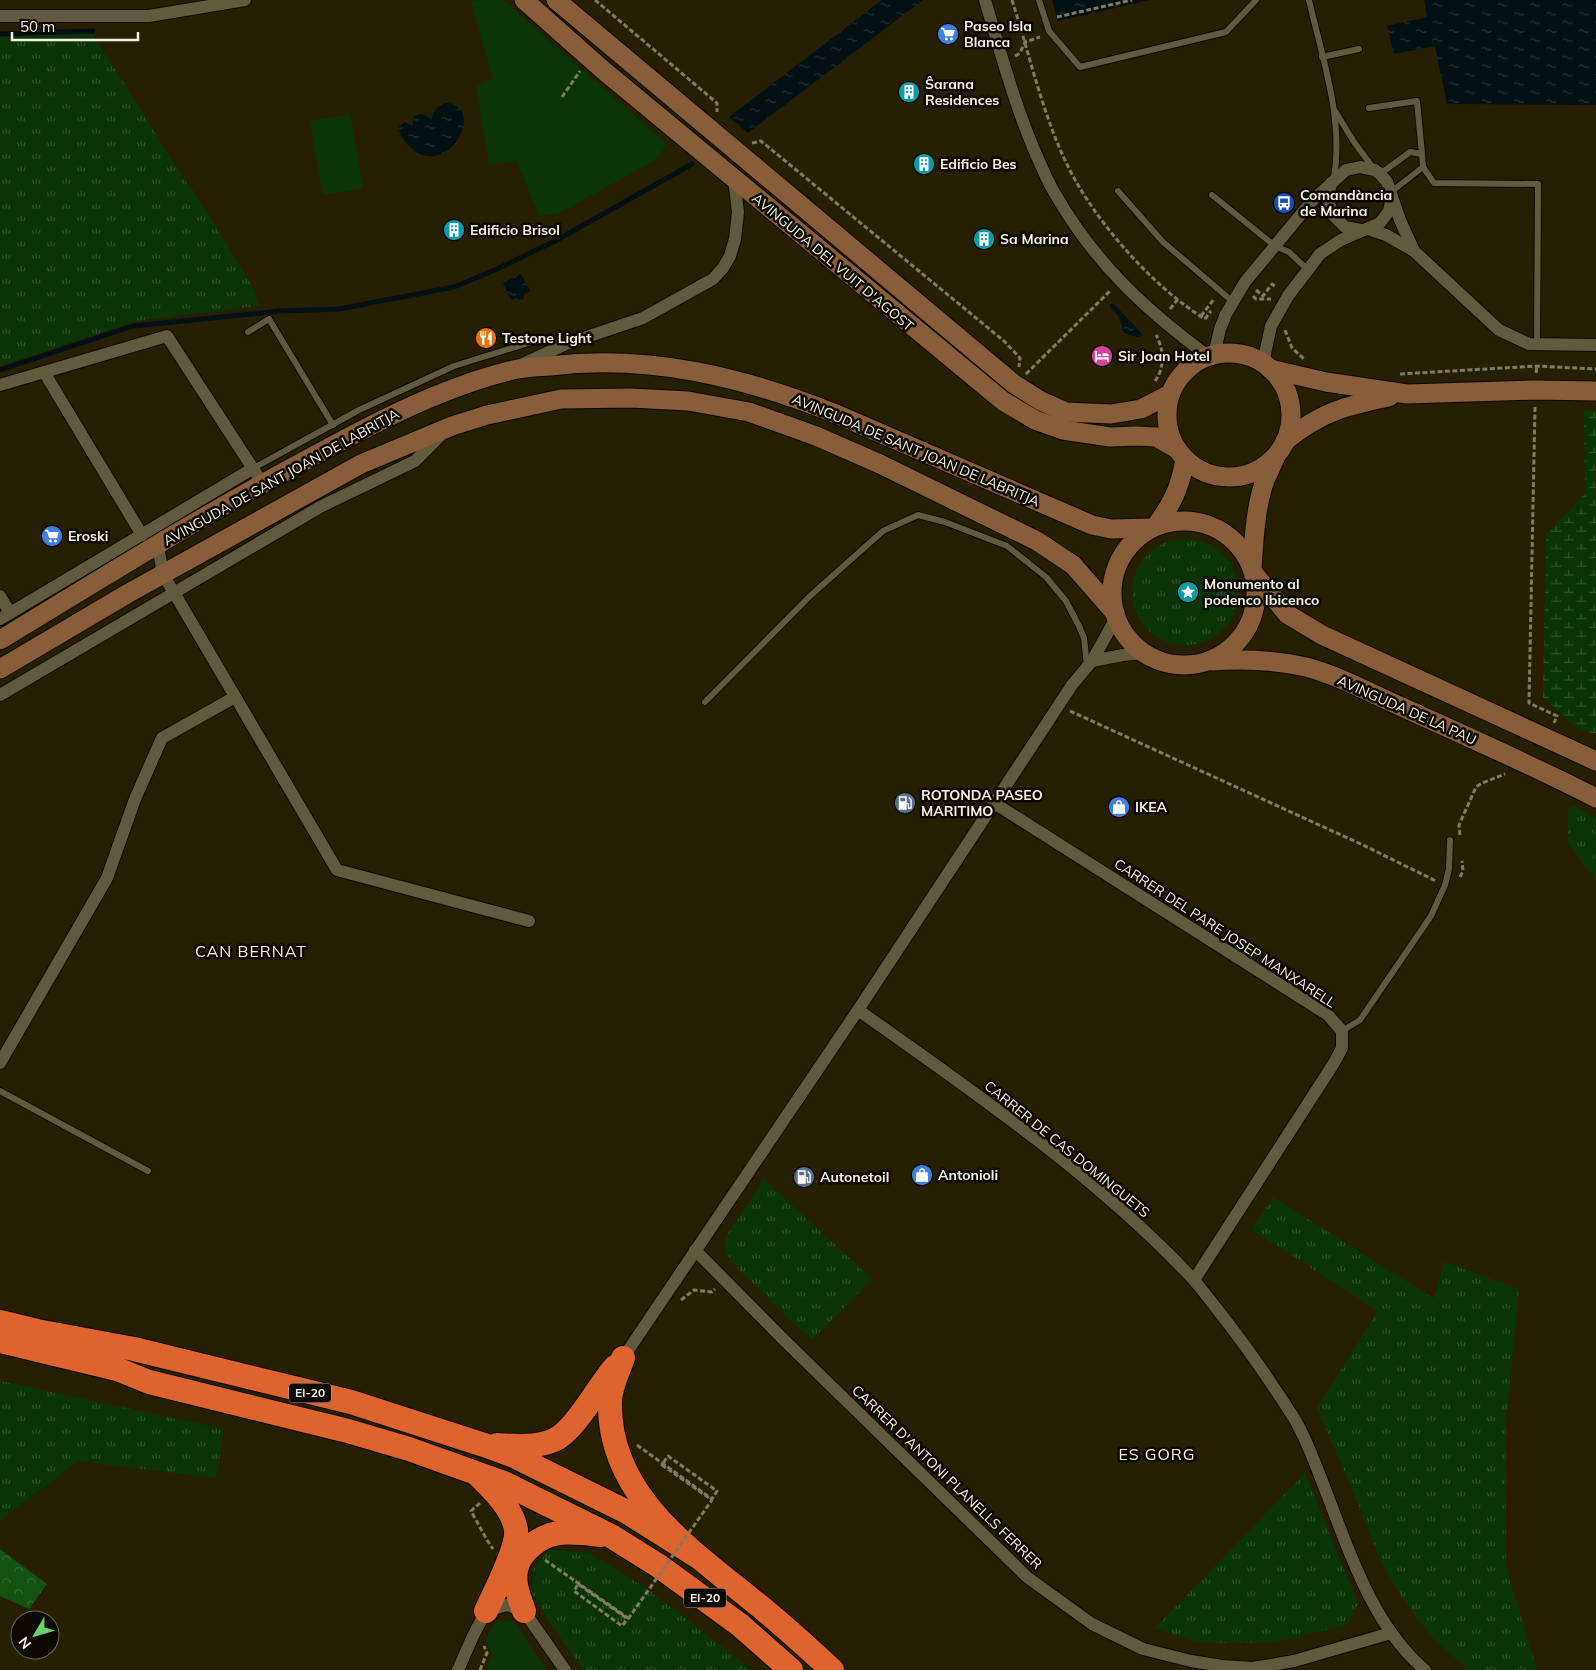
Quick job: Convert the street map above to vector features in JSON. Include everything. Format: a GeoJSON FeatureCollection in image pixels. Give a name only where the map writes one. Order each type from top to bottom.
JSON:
{"type":"FeatureCollection","features":[{"type":"Feature","properties":{"kind":"highway"},"geometry":{"type":"LineString","coordinates":[[0,1307],[42,1318],[134,1349]]}},
{"type":"Feature","properties":{"kind":"highway","name":"EI-20"},"geometry":{"type":"LineString","coordinates":[[0,1322],[37,1331],[134,1349],[352,1402],[514,1456],[627,1512],[698,1556],[795,1634],[832,1670]]}},
{"type":"Feature","properties":{"kind":"highway","name":"EI-20"},"geometry":{"type":"LineString","coordinates":[[0,1341],[117,1369],[149,1382],[348,1431],[409,1449],[504,1483],[611,1536],[659,1566],[740,1625],[791,1670]]}},
{"type":"Feature","properties":{"kind":"highway"},"geometry":{"type":"LineString","coordinates":[[0,1355],[117,1380],[149,1382]]}},
{"type":"Feature","properties":{"kind":"highway"},"geometry":{"type":"LineString","coordinates":[[484,1445],[530,1446],[556,1440],[573,1425],[595,1392],[623,1358]]}},
{"type":"Feature","properties":{"kind":"highway"},"geometry":{"type":"LineString","coordinates":[[623,1358],[610,1399],[611,1427],[619,1458],[634,1489],[655,1516],[698,1556]]}},
{"type":"Feature","properties":{"kind":"highway"},"geometry":{"type":"LineString","coordinates":[[474,1471],[505,1507],[514,1523],[516,1532],[513,1550],[486,1611]]}},
{"type":"Feature","properties":{"kind":"highway"},"geometry":{"type":"LineString","coordinates":[[524,1611],[516,1586],[515,1571],[521,1556],[534,1541],[545,1535],[561,1532],[611,1536]]}},
{"type":"Feature","properties":{"kind":"main road","name":"AVINGUDA DEL VUIT D'AGOST"},"geometry":{"type":"LineString","coordinates":[[524,0],[589,58],[734,180],[1002,401],[1035,420],[1063,430],[1110,437],[1156,437],[1181,454]]}},
{"type":"Feature","properties":{"kind":"main road","name":"AVINGUDA DEL VUIT D'AGOST"},"geometry":{"type":"LineString","coordinates":[[556,0],[1014,384],[1041,401],[1066,412],[1111,414],[1141,409],[1170,394]]}},
{"type":"Feature","properties":{"kind":"main road"},"geometry":{"type":"LineString","coordinates":[[1408,394],[1356,404],[1319,417],[1305,426],[1281,448],[1268,464],[1245,475],[1232,477],[1207,473],[1195,467],[1181,454],[1169,432],[1167,422],[1170,394],[1179,378],[1199,360],[1211,356],[1239,354],[1252,357],[1267,366],[1344,386],[1408,394],[1536,390],[1596,391]]}},
{"type":"Feature","properties":{"kind":"main road","name":"AVINGUDA DE SANT JOAN DE LABRITJA"},"geometry":{"type":"LineString","coordinates":[[0,640],[161,542],[258,476],[432,397],[510,370],[569,363],[621,362],[658,364],[742,381],[801,400],[836,414],[1092,525],[1111,529],[1154,527]]}},
{"type":"Feature","properties":{"kind":"main road"},"geometry":{"type":"LineString","coordinates":[[1267,366],[1283,384],[1290,403],[1290,422],[1281,448],[1264,484],[1260,501],[1254,532],[1253,571],[1256,600],[1248,626],[1232,648],[1208,661],[1195,665],[1175,665],[1155,660],[1133,644],[1124,633],[1116,616],[1112,590],[1119,560],[1138,537],[1154,527],[1181,521],[1207,524],[1219,530],[1239,546],[1247,557],[1253,571],[1277,603],[1287,614],[1299,622],[1374,660],[1596,761]]}},
{"type":"Feature","properties":{"kind":"main road","name":"AVINGUDA DE SANT JOAN DE LABRITJA"},"geometry":{"type":"LineString","coordinates":[[0,669],[163,574],[361,464],[448,428],[487,415],[561,399],[631,398],[688,401],[749,412],[816,436],[880,464],[1038,541],[1073,565],[1116,616]]}},
{"type":"Feature","properties":{"kind":"main road"},"geometry":{"type":"LineString","coordinates":[[1154,527],[1176,494],[1182,478],[1181,454]]}},
{"type":"Feature","properties":{"kind":"main road","name":"AVINGUDA DE LA PAU"},"geometry":{"type":"LineString","coordinates":[[1208,661],[1236,659],[1275,662],[1306,668],[1336,678],[1453,730],[1596,798]]}},
{"type":"Feature","properties":{"kind":"street"},"geometry":{"type":"LineString","coordinates":[[0,16],[149,16],[245,0]]}},
{"type":"Feature","properties":{"kind":"street"},"geometry":{"type":"LineString","coordinates":[[986,0],[1026,132],[1053,191],[1076,229],[1120,281],[1160,320],[1211,356],[1228,298],[1242,288],[1312,201],[1346,170],[1360,166],[1378,172],[1387,182],[1414,251]]}},
{"type":"Feature","properties":{"kind":"street"},"geometry":{"type":"LineString","coordinates":[[510,370],[566,344],[643,318],[712,279],[724,268],[735,239],[738,212],[734,180]]}},
{"type":"Feature","properties":{"kind":"street"},"geometry":{"type":"LineString","coordinates":[[1333,181],[1328,200],[1333,216],[1345,227],[1386,235],[1414,251],[1499,330],[1529,344],[1596,344]]}},
{"type":"Feature","properties":{"kind":"street"},"geometry":{"type":"LineString","coordinates":[[1267,366],[1271,326],[1285,300],[1320,254],[1341,240],[1380,223],[1389,211],[1391,195]]}},
{"type":"Feature","properties":{"kind":"street"},"geometry":{"type":"LineString","coordinates":[[0,385],[167,336],[258,476]]}},
{"type":"Feature","properties":{"kind":"street"},"geometry":{"type":"LineString","coordinates":[[44,372],[142,535]]}},
{"type":"Feature","properties":{"kind":"street","name":"AVINGUDA DE SANT JOAN DE LABRITJA"},"geometry":{"type":"LineString","coordinates":[[0,694],[320,507],[415,461],[448,428]]}},
{"type":"Feature","properties":{"kind":"street","name":"AVINGUDA DE SANT JOAN DE LABRITJA"},"geometry":{"type":"LineString","coordinates":[[5,616],[142,535],[258,476]]}},
{"type":"Feature","properties":{"kind":"street"},"geometry":{"type":"LineString","coordinates":[[161,542],[160,552],[163,574],[337,870],[529,921]]}},
{"type":"Feature","properties":{"kind":"street"},"geometry":{"type":"LineString","coordinates":[[0,596],[5,616]]}},
{"type":"Feature","properties":{"kind":"street"},"geometry":{"type":"LineString","coordinates":[[623,1358],[858,1010],[1058,706],[1089,663],[1116,616]]}},
{"type":"Feature","properties":{"kind":"street"},"geometry":{"type":"LineString","coordinates":[[1089,663],[1123,655],[1144,653]]}},
{"type":"Feature","properties":{"kind":"street"},"geometry":{"type":"LineString","coordinates":[[0,1063],[107,878],[135,799],[162,738],[235,697]]}},
{"type":"Feature","properties":{"kind":"street","name":"CARRER DEL PARE JOSEP MANXARELL"},"geometry":{"type":"LineString","coordinates":[[994,803],[1328,1015],[1342,1031]]}},
{"type":"Feature","properties":{"kind":"street","name":"CARRER DE CAS DOMINGUETS"},"geometry":{"type":"LineString","coordinates":[[858,1010],[974,1093],[1082,1176],[1130,1215],[1194,1280],[1237,1334],[1293,1417],[1314,1460],[1367,1592],[1391,1633],[1425,1670]]}},
{"type":"Feature","properties":{"kind":"street"},"geometry":{"type":"LineString","coordinates":[[1194,1280],[1334,1063],[1342,1048],[1342,1031]]}},
{"type":"Feature","properties":{"kind":"street","name":"CARRER D'ANTONI PLANELLS FERRER"},"geometry":{"type":"LineString","coordinates":[[696,1250],[724,1280],[1026,1577],[1092,1624],[1143,1649],[1190,1661],[1253,1669],[1294,1661],[1391,1633]]}},
{"type":"Feature","properties":{"kind":"street"},"geometry":{"type":"LineString","coordinates":[[458,1670],[472,1636],[486,1611],[507,1605],[524,1611],[565,1670]]}},
{"type":"Feature","properties":{"kind":"lane"},"geometry":{"type":"LineString","coordinates":[[1040,0],[1049,31],[1080,67],[1226,32],[1256,0]]}},
{"type":"Feature","properties":{"kind":"lane"},"geometry":{"type":"LineString","coordinates":[[1309,0],[1334,109],[1337,152],[1333,181]]}},
{"type":"Feature","properties":{"kind":"lane"},"geometry":{"type":"LineString","coordinates":[[1322,56],[1360,49]]}},
{"type":"Feature","properties":{"kind":"lane"},"geometry":{"type":"LineString","coordinates":[[1369,108],[1417,101],[1423,167],[1434,183],[1538,184],[1537,344]]}},
{"type":"Feature","properties":{"kind":"lane"},"geometry":{"type":"LineString","coordinates":[[1334,109],[1354,142],[1378,172],[1410,152],[1422,154]]}},
{"type":"Feature","properties":{"kind":"lane"},"geometry":{"type":"LineString","coordinates":[[1391,195],[1423,167]]}},
{"type":"Feature","properties":{"kind":"lane"},"geometry":{"type":"LineString","coordinates":[[1118,191],[1163,242],[1228,298]]}},
{"type":"Feature","properties":{"kind":"lane"},"geometry":{"type":"LineString","coordinates":[[1212,194],[1275,246],[1289,252],[1308,270]]}},
{"type":"Feature","properties":{"kind":"lane"},"geometry":{"type":"LineString","coordinates":[[248,332],[269,319],[333,424]]}},
{"type":"Feature","properties":{"kind":"lane","name":"AVINGUDA DE SANT JOAN DE LABRITJA"},"geometry":{"type":"LineString","coordinates":[[258,476],[333,424],[454,366],[535,341],[566,344]]}},
{"type":"Feature","properties":{"kind":"lane"},"geometry":{"type":"LineString","coordinates":[[705,702],[810,596],[883,531],[918,515],[946,522],[1007,546],[1046,577],[1066,601],[1079,626],[1084,638],[1089,663]]}},
{"type":"Feature","properties":{"kind":"lane"},"geometry":{"type":"LineString","coordinates":[[1342,1031],[1360,1020],[1431,916],[1445,885],[1449,869],[1450,840]]}},
{"type":"Feature","properties":{"kind":"lane"},"geometry":{"type":"LineString","coordinates":[[0,1091],[148,1171]]}},
{"type":"Feature","properties":{"kind":"path"},"geometry":{"type":"LineString","coordinates":[[595,0],[718,104],[716,118]]}},
{"type":"Feature","properties":{"kind":"path"},"geometry":{"type":"LineString","coordinates":[[1012,0],[1053,130],[1065,159],[1083,193],[1110,230],[1144,271],[1178,299],[1220,329]]}},
{"type":"Feature","properties":{"kind":"path"},"geometry":{"type":"LineString","coordinates":[[1057,17],[1132,0]]}},
{"type":"Feature","properties":{"kind":"path"},"geometry":{"type":"LineString","coordinates":[[1004,63],[1020,53],[1025,42],[1042,36],[1049,31]]}},
{"type":"Feature","properties":{"kind":"path"},"geometry":{"type":"LineString","coordinates":[[562,97],[589,58]]}},
{"type":"Feature","properties":{"kind":"path"},"geometry":{"type":"LineString","coordinates":[[746,143],[761,141],[1004,341],[1020,358],[1020,371],[1028,379]]}},
{"type":"Feature","properties":{"kind":"path"},"geometry":{"type":"LineString","coordinates":[[1024,375],[1120,281]]}},
{"type":"Feature","properties":{"kind":"path"},"geometry":{"type":"LineString","coordinates":[[1242,288],[1256,299],[1285,300],[1292,305],[1288,313],[1285,332],[1292,348],[1310,364]]}},
{"type":"Feature","properties":{"kind":"path"},"geometry":{"type":"LineString","coordinates":[[1205,319],[1228,298]]}},
{"type":"Feature","properties":{"kind":"path"},"geometry":{"type":"LineString","coordinates":[[1151,386],[1160,375],[1163,360],[1161,343],[1153,330],[1160,320]]}},
{"type":"Feature","properties":{"kind":"path"},"geometry":{"type":"LineString","coordinates":[[1396,374],[1537,366],[1596,370]]}},
{"type":"Feature","properties":{"kind":"path"},"geometry":{"type":"LineString","coordinates":[[1536,390],[1529,703],[1557,716],[1548,738]]}},
{"type":"Feature","properties":{"kind":"path"},"geometry":{"type":"LineString","coordinates":[[1058,706],[1363,844],[1445,885],[1456,887],[1463,871],[1462,857]]}},
{"type":"Feature","properties":{"kind":"path"},"geometry":{"type":"LineString","coordinates":[[1461,842],[1459,825],[1476,787],[1507,773],[1514,759]]}},
{"type":"Feature","properties":{"kind":"path"},"geometry":{"type":"LineString","coordinates":[[677,1306],[682,1298],[694,1290],[712,1292],[724,1280]]}},
{"type":"Feature","properties":{"kind":"path"},"geometry":{"type":"LineString","coordinates":[[541,1557],[628,1618],[622,1626],[574,1591],[578,1584],[600,1599],[621,1614],[628,1619],[712,1500],[662,1465],[665,1461],[668,1456],[717,1491],[712,1499],[666,1467],[658,1461],[635,1443]]}},
{"type":"Feature","properties":{"kind":"path"},"geometry":{"type":"LineString","coordinates":[[480,1502],[471,1511],[495,1552]]}},
{"type":"Feature","properties":{"kind":"path"},"geometry":{"type":"LineString","coordinates":[[472,1636],[481,1641],[487,1653],[480,1670]]}},
{"type":"Feature","properties":{"kind":"green space"},"geometry":{"type":"Polygon","coordinates":[[[503,0],[667,144],[656,160],[559,213],[539,216],[517,161],[489,165],[476,86],[493,79],[471,1],[503,0]]]}},
{"type":"Feature","properties":{"kind":"green space"},"geometry":{"type":"Polygon","coordinates":[[[92,33],[250,282],[259,306],[135,321],[0,366],[0,36],[92,33]]]}},
{"type":"Feature","properties":{"kind":"green space"},"geometry":{"type":"Polygon","coordinates":[[[350,114],[363,188],[323,195],[310,121],[350,114]]]}},
{"type":"Feature","properties":{"kind":"green space"},"geometry":{"type":"Polygon","coordinates":[[[1584,411],[1596,411],[1596,735],[1574,726],[1543,697],[1546,535],[1585,494],[1584,411]]]}},
{"type":"Feature","properties":{"kind":"green space"},"geometry":{"type":"Polygon","coordinates":[[[1185,539],[1205,543],[1223,554],[1234,572],[1238,592],[1234,612],[1223,630],[1205,641],[1185,645],[1165,641],[1147,630],[1136,612],[1132,592],[1136,572],[1147,554],[1165,543],[1185,539]]]}},
{"type":"Feature","properties":{"kind":"green space"},"geometry":{"type":"Polygon","coordinates":[[[1572,805],[1596,818],[1596,880],[1568,843],[1568,812],[1572,805]]]}},
{"type":"Feature","properties":{"kind":"green space"},"geometry":{"type":"Polygon","coordinates":[[[764,1179],[872,1279],[812,1340],[737,1268],[726,1253],[725,1238],[764,1179]]]}},
{"type":"Feature","properties":{"kind":"green space"},"geometry":{"type":"Polygon","coordinates":[[[1273,1197],[1434,1299],[1444,1262],[1519,1289],[1506,1418],[1506,1567],[1537,1670],[1468,1670],[1434,1639],[1406,1604],[1380,1560],[1361,1510],[1317,1408],[1378,1311],[1252,1230],[1273,1197]]]}},
{"type":"Feature","properties":{"kind":"green space"},"geometry":{"type":"Polygon","coordinates":[[[0,1381],[224,1429],[216,1478],[78,1461],[0,1520],[0,1381]]]}},
{"type":"Feature","properties":{"kind":"green space"},"geometry":{"type":"Polygon","coordinates":[[[1305,1473],[1358,1604],[1346,1625],[1271,1643],[1200,1643],[1155,1628],[1305,1473]]]}},
{"type":"Feature","properties":{"kind":"green space"},"geometry":{"type":"Polygon","coordinates":[[[0,1549],[47,1584],[29,1609],[0,1596],[0,1549]]]}},
{"type":"Feature","properties":{"kind":"green space"},"geometry":{"type":"Polygon","coordinates":[[[549,1549],[588,1553],[645,1587],[752,1670],[583,1670],[532,1595],[532,1571],[549,1549]]]}},
{"type":"Feature","properties":{"kind":"green space"},"geometry":{"type":"Polygon","coordinates":[[[499,1620],[514,1621],[546,1670],[486,1670],[492,1655],[486,1640],[493,1625],[499,1620]]]}},
{"type":"Feature","properties":{"kind":"water"},"geometry":{"type":"Polygon","coordinates":[[[882,0],[923,0],[748,133],[729,117],[882,0]]]}},
{"type":"Feature","properties":{"kind":"water"},"geometry":{"type":"Polygon","coordinates":[[[1052,0],[1150,0],[1058,21],[1052,0]]]}},
{"type":"Feature","properties":{"kind":"water"},"geometry":{"type":"Polygon","coordinates":[[[1424,0],[1596,0],[1596,105],[1447,104],[1435,46],[1394,54],[1387,26],[1427,17],[1424,0]]]}},
{"type":"Feature","properties":{"kind":"water"},"geometry":{"type":"Polygon","coordinates":[[[445,103],[458,107],[464,116],[463,128],[458,140],[449,150],[437,156],[423,155],[405,142],[400,134],[399,126],[405,122],[412,126],[414,117],[419,114],[426,115],[431,120],[435,109],[445,103]]]}},
{"type":"Feature","properties":{"kind":"water"},"geometry":{"type":"Polygon","coordinates":[[[521,274],[530,291],[524,294],[524,298],[521,300],[517,298],[511,300],[503,283],[521,274]]]}},
{"type":"Feature","properties":{"kind":"water"},"geometry":{"type":"Polygon","coordinates":[[[1113,303],[1144,336],[1137,337],[1124,333],[1119,317],[1109,305],[1113,303]]]}},
{"type":"Feature","properties":{"kind":"waterway"},"geometry":{"type":"LineString","coordinates":[[0,34],[93,31]]}},
{"type":"Feature","properties":{"kind":"waterway"},"geometry":{"type":"LineString","coordinates":[[0,370],[133,326],[280,311],[339,309],[454,287],[557,240],[692,164]]}},
{"type":"Feature","properties":{"kind":"place","name":"Paseo Isla Blanca"},"geometry":{"type":"Point","coordinates":[948,34]}},
{"type":"Feature","properties":{"kind":"place","name":"Ŝarana Residences"},"geometry":{"type":"Point","coordinates":[909,92]}},
{"type":"Feature","properties":{"kind":"place","name":"Edificio Bes"},"geometry":{"type":"Point","coordinates":[924,164]}},
{"type":"Feature","properties":{"kind":"place","name":"Comandància de Marina"},"geometry":{"type":"Point","coordinates":[1284,203]}},
{"type":"Feature","properties":{"kind":"place","name":"Edificio Brisol"},"geometry":{"type":"Point","coordinates":[454,230]}},
{"type":"Feature","properties":{"kind":"place","name":"Sa Marina"},"geometry":{"type":"Point","coordinates":[984,239]}},
{"type":"Feature","properties":{"kind":"place","name":"Testone Light"},"geometry":{"type":"Point","coordinates":[486,338]}},
{"type":"Feature","properties":{"kind":"place","name":"Sir Joan Hotel"},"geometry":{"type":"Point","coordinates":[1102,356]}},
{"type":"Feature","properties":{"kind":"place","name":"Eroski"},"geometry":{"type":"Point","coordinates":[52,536]}},
{"type":"Feature","properties":{"kind":"place","name":"Monumento al podenco Ibicenco"},"geometry":{"type":"Point","coordinates":[1188,592]}},
{"type":"Feature","properties":{"kind":"place","name":"ROTONDA PASEO MARITIMO"},"geometry":{"type":"Point","coordinates":[905,803]}},
{"type":"Feature","properties":{"kind":"place","name":"IKEA"},"geometry":{"type":"Point","coordinates":[1119,807]}},
{"type":"Feature","properties":{"kind":"place","name":"Antonioli"},"geometry":{"type":"Point","coordinates":[922,1175]}},
{"type":"Feature","properties":{"kind":"place","name":"Autonetoil"},"geometry":{"type":"Point","coordinates":[804,1177]}},
{"type":"Feature","properties":{"kind":"district","name":"CAN BERNAT"},"geometry":{"type":"Point","coordinates":[251,951]}},
{"type":"Feature","properties":{"kind":"district","name":"ES GORG"},"geometry":{"type":"Point","coordinates":[1157,1454]}}]}
